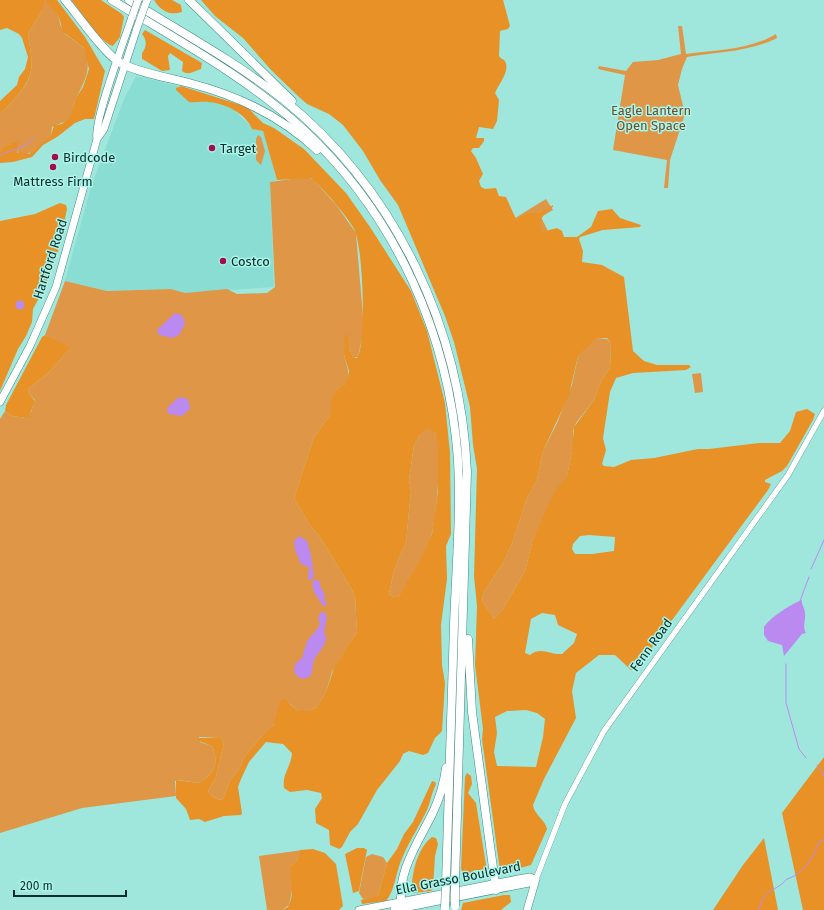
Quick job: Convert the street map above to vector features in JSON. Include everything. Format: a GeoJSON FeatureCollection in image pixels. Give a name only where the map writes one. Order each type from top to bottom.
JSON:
{"type":"FeatureCollection","features":[{"type":"Feature","properties":{"kind":"highway"},"geometry":{"type":"LineString","coordinates":[[65,0],[117,61],[125,65],[218,91],[262,110],[310,143],[361,194]]}},
{"type":"Feature","properties":{"kind":"highway"},"geometry":{"type":"LineString","coordinates":[[112,0],[228,72],[270,101],[326,152],[361,194],[392,240],[419,295],[439,352],[453,414],[458,487],[445,909]]}},
{"type":"Feature","properties":{"kind":"highway"},"geometry":{"type":"LineString","coordinates":[[129,0],[259,82],[292,107],[322,135]]}},
{"type":"Feature","properties":{"kind":"highway"},"geometry":{"type":"LineString","coordinates":[[189,0],[308,117],[362,180],[394,227],[421,277],[443,332],[457,385],[465,435],[468,482],[455,908]]}},
{"type":"Feature","properties":{"kind":"highway"},"geometry":{"type":"LineString","coordinates":[[466,560],[468,582],[468,642],[472,712],[496,886]]}},
{"type":"Feature","properties":{"kind":"highway"},"geometry":{"type":"LineString","coordinates":[[399,907],[401,889],[407,865],[434,810],[442,786],[451,730]]}},
{"type":"Feature","properties":{"kind":"main road","name":"Hartford Road"},"geometry":{"type":"LineString","coordinates":[[98,138],[97,129],[117,61],[138,0]]}},
{"type":"Feature","properties":{"kind":"main road","name":"Hartford Road"},"geometry":{"type":"LineString","coordinates":[[0,402],[32,342],[56,287],[98,138],[104,130],[147,0]]}},
{"type":"Feature","properties":{"kind":"main road","name":"Ella Grasso Boulevard"},"geometry":{"type":"LineString","coordinates":[[359,910],[399,907],[496,886],[528,877],[536,879]]}},
{"type":"Feature","properties":{"kind":"main road","name":"Fenn Road"},"geometry":{"type":"LineString","coordinates":[[527,910],[536,879]]}},
{"type":"Feature","properties":{"kind":"street","name":"Fenn Road"},"geometry":{"type":"LineString","coordinates":[[536,879],[565,804],[604,731],[788,475],[824,411]]}},
{"type":"Feature","properties":{"kind":"shaded area"},"geometry":{"type":"Polygon","coordinates":[[[0,0],[45,0],[41,12],[28,34],[31,52],[30,74],[23,89],[0,113],[0,101],[17,85],[19,77],[25,69],[28,57],[22,38],[19,34],[7,28],[0,30],[0,0]]]}},
{"type":"Feature","properties":{"kind":"shaded area"},"geometry":{"type":"Polygon","coordinates":[[[45,0],[57,0],[85,37],[105,71],[94,119],[85,119],[75,123],[57,137],[43,145],[32,157],[13,162],[0,163],[0,152],[5,147],[18,142],[17,153],[29,154],[51,135],[54,125],[62,124],[70,117],[76,98],[83,87],[89,69],[84,48],[63,32],[59,17],[45,0]]]}},
{"type":"Feature","properties":{"kind":"shaded area"},"geometry":{"type":"Polygon","coordinates":[[[71,0],[101,0],[122,14],[124,17],[120,37],[113,46],[108,44],[97,33],[71,0]]]}},
{"type":"Feature","properties":{"kind":"shaded area"},"geometry":{"type":"Polygon","coordinates":[[[154,0],[172,0],[181,5],[182,12],[166,12],[154,0]]]}},
{"type":"Feature","properties":{"kind":"shaded area"},"geometry":{"type":"Polygon","coordinates":[[[201,0],[503,0],[510,26],[508,29],[500,31],[499,56],[504,60],[506,68],[504,77],[495,93],[499,100],[497,121],[493,129],[479,127],[476,138],[484,138],[484,141],[479,148],[473,148],[471,151],[483,174],[479,181],[481,187],[485,189],[496,188],[499,196],[506,197],[516,219],[528,213],[540,213],[553,205],[553,207],[546,211],[542,217],[542,232],[557,228],[562,231],[564,237],[577,237],[591,227],[598,211],[612,209],[620,218],[641,225],[640,227],[603,230],[580,237],[579,239],[583,251],[582,262],[602,265],[624,277],[633,351],[644,361],[657,365],[689,365],[691,367],[686,370],[633,373],[616,378],[610,392],[603,438],[606,450],[602,464],[604,466],[614,467],[631,460],[654,458],[698,449],[759,443],[780,443],[790,431],[796,412],[807,409],[815,414],[787,466],[782,471],[765,480],[765,482],[771,484],[768,490],[636,669],[631,670],[615,655],[599,655],[576,673],[572,691],[576,718],[544,779],[533,805],[535,812],[544,822],[547,829],[531,865],[509,871],[500,871],[482,739],[483,729],[475,665],[477,606],[474,576],[477,469],[473,445],[470,407],[454,342],[445,316],[398,205],[380,180],[363,151],[343,125],[329,114],[307,104],[271,70],[243,38],[215,16],[201,0]],[[597,338],[578,356],[569,395],[543,451],[537,480],[527,498],[512,544],[503,563],[482,595],[483,602],[494,619],[503,609],[525,571],[533,539],[554,493],[567,476],[572,451],[574,427],[594,400],[601,381],[610,368],[611,343],[607,338],[597,338]],[[589,535],[580,536],[573,544],[572,549],[575,554],[592,554],[614,551],[615,537],[589,535]],[[542,613],[531,619],[525,653],[530,655],[534,652],[542,651],[562,654],[574,643],[577,634],[558,625],[555,615],[542,613]],[[526,710],[507,711],[495,717],[497,733],[494,752],[497,766],[536,767],[543,737],[545,719],[537,713],[526,710]]]}},
{"type":"Feature","properties":{"kind":"shaded area"},"geometry":{"type":"Polygon","coordinates":[[[145,30],[202,63],[201,69],[192,73],[182,71],[183,62],[170,53],[168,56],[170,70],[162,71],[142,59],[142,53],[146,44],[142,34],[145,30]]]}},
{"type":"Feature","properties":{"kind":"shaded area"},"geometry":{"type":"Polygon","coordinates":[[[136,76],[179,86],[176,90],[191,102],[207,101],[223,105],[234,110],[254,129],[263,131],[277,180],[270,182],[274,287],[185,293],[171,289],[107,291],[65,281],[91,187],[124,99],[136,76]]]}},
{"type":"Feature","properties":{"kind":"shaded area"},"geometry":{"type":"Polygon","coordinates":[[[181,86],[247,107],[263,123],[274,128],[304,149],[346,193],[370,227],[411,291],[427,331],[445,403],[450,453],[451,534],[446,546],[447,579],[441,625],[442,665],[445,683],[442,731],[435,738],[428,753],[423,755],[409,751],[403,754],[400,761],[377,790],[358,824],[350,832],[342,847],[339,849],[330,845],[329,830],[316,823],[315,809],[322,798],[321,793],[307,790],[290,792],[284,788],[285,774],[292,753],[283,744],[266,742],[249,762],[238,787],[242,813],[241,815],[224,816],[205,822],[199,819],[190,820],[186,809],[176,798],[176,780],[199,783],[212,772],[214,768],[215,758],[212,746],[199,741],[198,738],[220,737],[224,742],[216,777],[208,791],[212,796],[220,800],[223,799],[230,780],[238,771],[245,756],[260,738],[273,726],[280,701],[284,699],[298,711],[308,711],[317,707],[326,692],[334,668],[357,632],[355,597],[351,588],[320,537],[309,524],[294,498],[314,437],[330,415],[331,403],[336,389],[345,384],[348,377],[349,371],[344,355],[345,335],[348,335],[349,348],[353,357],[357,358],[362,334],[363,294],[360,254],[354,229],[341,210],[322,188],[311,178],[277,180],[263,131],[252,129],[245,118],[234,110],[221,104],[189,102],[176,90],[176,88],[181,86]],[[427,428],[419,436],[414,445],[409,480],[411,491],[406,542],[394,570],[389,594],[393,597],[398,597],[422,557],[432,534],[438,491],[438,449],[436,434],[427,428]]]}},
{"type":"Feature","properties":{"kind":"shaded area"},"geometry":{"type":"Polygon","coordinates":[[[60,203],[66,205],[67,209],[58,251],[45,287],[33,309],[32,322],[18,349],[0,391],[0,221],[35,214],[60,203]]]}},
{"type":"Feature","properties":{"kind":"shaded area"},"geometry":{"type":"Polygon","coordinates":[[[20,300],[25,305],[20,310],[15,305],[20,300]]]}},
{"type":"Feature","properties":{"kind":"shaded area"},"geometry":{"type":"Polygon","coordinates":[[[175,313],[182,315],[185,323],[180,334],[173,338],[159,335],[157,330],[175,313]]]}},
{"type":"Feature","properties":{"kind":"shaded area"},"geometry":{"type":"Polygon","coordinates":[[[45,335],[69,347],[69,350],[48,373],[28,389],[29,394],[35,401],[29,416],[26,418],[12,416],[5,411],[6,405],[42,337],[45,335]]]}},
{"type":"Feature","properties":{"kind":"shaded area"},"geometry":{"type":"Polygon","coordinates":[[[179,397],[188,399],[190,409],[182,416],[169,414],[167,412],[168,407],[179,397]]]}},
{"type":"Feature","properties":{"kind":"shaded area"},"geometry":{"type":"Polygon","coordinates":[[[299,536],[306,540],[312,559],[314,578],[311,580],[308,579],[309,567],[301,564],[295,550],[294,541],[299,536]]]}},
{"type":"Feature","properties":{"kind":"shaded area"},"geometry":{"type":"Polygon","coordinates":[[[314,580],[320,581],[320,586],[325,595],[324,599],[327,604],[324,607],[314,592],[312,584],[314,580]]]}},
{"type":"Feature","properties":{"kind":"shaded area"},"geometry":{"type":"Polygon","coordinates":[[[802,600],[805,611],[804,628],[806,633],[802,634],[784,656],[782,645],[768,641],[764,635],[764,627],[771,619],[782,611],[802,600]]]}},
{"type":"Feature","properties":{"kind":"shaded area"},"geometry":{"type":"Polygon","coordinates":[[[324,612],[327,616],[324,633],[326,636],[325,643],[315,658],[311,675],[305,678],[299,678],[294,672],[295,664],[302,658],[307,641],[318,628],[320,623],[318,620],[320,613],[324,612]]]}},
{"type":"Feature","properties":{"kind":"shaded area"},"geometry":{"type":"Polygon","coordinates":[[[824,757],[824,910],[803,910],[782,813],[824,757]]]}},
{"type":"Feature","properties":{"kind":"shaded area"},"geometry":{"type":"Polygon","coordinates":[[[467,773],[471,776],[472,784],[468,793],[476,803],[487,871],[484,874],[480,870],[474,870],[470,879],[464,881],[461,868],[465,777],[467,773]]]}},
{"type":"Feature","properties":{"kind":"shaded area"},"geometry":{"type":"Polygon","coordinates":[[[432,781],[436,784],[428,807],[404,854],[389,897],[386,901],[362,904],[361,900],[378,896],[387,863],[413,822],[432,781]]]}},
{"type":"Feature","properties":{"kind":"shaded area"},"geometry":{"type":"Polygon","coordinates":[[[432,837],[436,838],[438,844],[435,856],[433,888],[431,891],[413,893],[412,884],[416,861],[427,841],[432,837]]]}},
{"type":"Feature","properties":{"kind":"shaded area"},"geometry":{"type":"Polygon","coordinates":[[[764,838],[778,910],[713,910],[743,865],[764,838]]]}},
{"type":"Feature","properties":{"kind":"shaded area"},"geometry":{"type":"Polygon","coordinates":[[[357,848],[364,848],[367,850],[359,891],[353,893],[345,854],[357,848]]]}},
{"type":"Feature","properties":{"kind":"shaded area"},"geometry":{"type":"Polygon","coordinates":[[[313,849],[325,853],[336,864],[343,906],[339,910],[282,910],[288,907],[292,896],[291,866],[297,860],[300,850],[313,849]]]}},
{"type":"Feature","properties":{"kind":"shaded area"},"geometry":{"type":"Polygon","coordinates":[[[510,895],[511,902],[501,910],[461,910],[463,903],[510,895]]]}},
{"type":"Feature","properties":{"kind":"green space"},"geometry":{"type":"Polygon","coordinates":[[[46,0],[59,17],[60,24],[65,34],[84,48],[88,64],[86,77],[69,119],[52,127],[51,135],[36,149],[26,155],[18,154],[17,149],[10,144],[0,152],[0,113],[23,89],[30,75],[31,53],[28,34],[41,12],[43,2],[46,0]]]}},
{"type":"Feature","properties":{"kind":"green space","name":"Eagle Lantern Open Space"},"geometry":{"type":"Polygon","coordinates":[[[678,26],[682,26],[686,54],[744,46],[776,34],[777,38],[767,43],[745,49],[687,57],[678,85],[685,114],[670,160],[668,188],[664,188],[667,160],[613,150],[625,75],[598,69],[599,66],[626,71],[633,62],[658,60],[681,54],[678,26]]]}},
{"type":"Feature","properties":{"kind":"green space"},"geometry":{"type":"Polygon","coordinates":[[[258,135],[261,137],[265,151],[261,165],[256,160],[256,139],[258,135]]]}},
{"type":"Feature","properties":{"kind":"green space"},"geometry":{"type":"Polygon","coordinates":[[[306,177],[313,179],[337,206],[356,233],[364,328],[358,357],[353,357],[349,348],[344,355],[348,370],[347,381],[344,385],[336,389],[330,415],[314,437],[294,498],[309,524],[320,537],[351,588],[355,597],[357,632],[332,672],[326,692],[317,707],[308,711],[298,711],[289,703],[276,718],[272,728],[260,738],[245,756],[238,771],[230,780],[223,799],[220,800],[212,796],[208,791],[216,777],[224,742],[220,737],[199,737],[200,742],[212,746],[215,758],[214,768],[204,780],[199,783],[178,780],[175,781],[176,796],[82,808],[0,833],[0,419],[5,411],[12,416],[26,418],[31,412],[35,400],[29,394],[28,389],[48,373],[69,350],[45,335],[65,281],[107,291],[171,289],[185,293],[227,289],[237,294],[267,293],[275,287],[270,182],[306,177]]]}},
{"type":"Feature","properties":{"kind":"green space"},"geometry":{"type":"Polygon","coordinates":[[[546,199],[553,210],[541,217],[552,239],[512,220],[546,199]]]}},
{"type":"Feature","properties":{"kind":"green space"},"geometry":{"type":"Polygon","coordinates":[[[597,338],[607,339],[611,343],[610,368],[601,381],[594,400],[576,423],[573,431],[573,446],[567,476],[533,539],[525,571],[503,609],[494,619],[483,602],[482,595],[503,563],[512,544],[527,498],[537,480],[543,451],[557,423],[572,385],[578,356],[593,340],[597,338]]]}},
{"type":"Feature","properties":{"kind":"green space"},"geometry":{"type":"Polygon","coordinates":[[[701,373],[703,392],[695,393],[692,374],[701,373]]]}},
{"type":"Feature","properties":{"kind":"green space"},"geometry":{"type":"Polygon","coordinates":[[[427,427],[436,434],[439,456],[438,489],[432,535],[426,551],[415,571],[398,597],[393,597],[389,594],[394,570],[406,542],[411,491],[409,480],[414,445],[419,436],[427,427]]]}},
{"type":"Feature","properties":{"kind":"green space"},"geometry":{"type":"Polygon","coordinates":[[[303,850],[300,851],[297,860],[291,866],[293,885],[289,905],[282,910],[267,910],[259,856],[303,850]]]}},
{"type":"Feature","properties":{"kind":"green space"},"geometry":{"type":"Polygon","coordinates":[[[372,854],[383,857],[387,863],[378,896],[363,899],[359,893],[366,857],[372,854]]]}},
{"type":"Feature","properties":{"kind":"waterway"},"geometry":{"type":"LineString","coordinates":[[0,155],[24,146],[34,138]]}},
{"type":"Feature","properties":{"kind":"waterway"},"geometry":{"type":"LineString","coordinates":[[811,569],[824,540]]}},
{"type":"Feature","properties":{"kind":"waterway"},"geometry":{"type":"LineString","coordinates":[[800,601],[809,577]]}},
{"type":"Feature","properties":{"kind":"waterway"},"geometry":{"type":"LineString","coordinates":[[786,664],[786,703],[799,749],[806,758]]}},
{"type":"Feature","properties":{"kind":"waterway"},"geometry":{"type":"LineString","coordinates":[[817,765],[824,776]]}},
{"type":"Feature","properties":{"kind":"waterway"},"geometry":{"type":"LineString","coordinates":[[759,910],[764,897],[787,879],[793,877],[803,869],[814,854],[819,842],[824,840]]}},
{"type":"Feature","properties":{"kind":"place","name":"Target"},"geometry":{"type":"Point","coordinates":[212,148]}},
{"type":"Feature","properties":{"kind":"place","name":"Birdcode"},"geometry":{"type":"Point","coordinates":[55,157]}},
{"type":"Feature","properties":{"kind":"place","name":"Mattress Firm"},"geometry":{"type":"Point","coordinates":[53,167]}},
{"type":"Feature","properties":{"kind":"place","name":"Costco"},"geometry":{"type":"Point","coordinates":[223,261]}}]}
